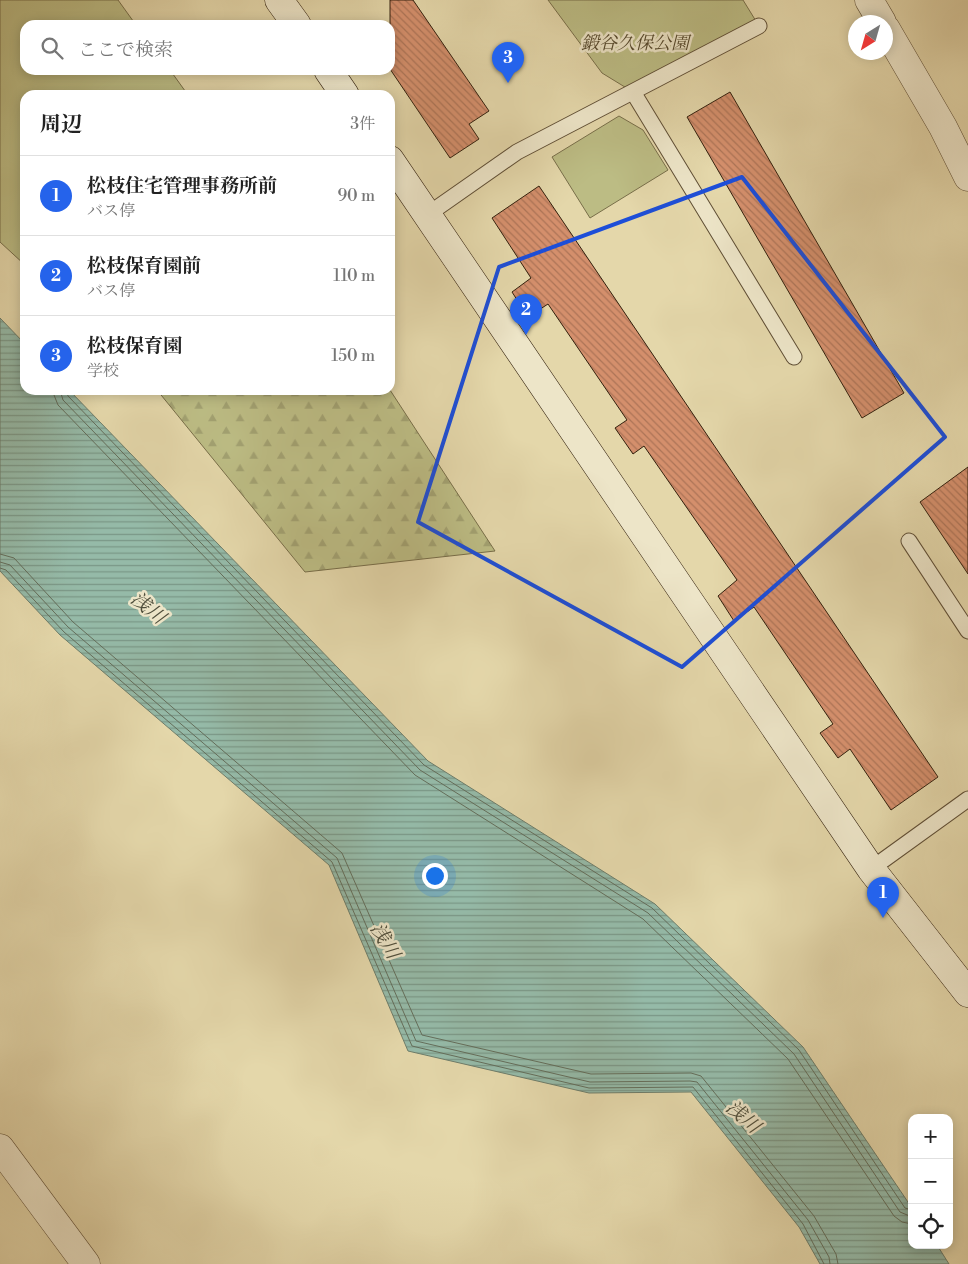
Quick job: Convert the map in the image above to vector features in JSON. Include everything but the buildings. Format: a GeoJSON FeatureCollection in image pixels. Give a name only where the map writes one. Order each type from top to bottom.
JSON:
{"type":"FeatureCollection","features":[{"type":"Feature","properties":{"kind":"street"},"geometry":{"type":"LineString","coordinates":[[279,0],[293,20]]}},
{"type":"Feature","properties":{"kind":"street"},"geometry":{"type":"LineString","coordinates":[[869,0],[878,15]]}},
{"type":"Feature","properties":{"kind":"street"},"geometry":{"type":"LineString","coordinates":[[893,41],[943,127],[968,177]]}},
{"type":"Feature","properties":{"kind":"street"},"geometry":{"type":"LineString","coordinates":[[331,75],[342,90]]}},
{"type":"Feature","properties":{"kind":"street"},"geometry":{"type":"LineString","coordinates":[[395,167],[871,869],[968,992]]}},
{"type":"Feature","properties":{"kind":"street"},"geometry":{"type":"LineString","coordinates":[[0,1148],[86,1264]]}},
{"type":"Feature","properties":{"kind":"lane"},"geometry":{"type":"LineString","coordinates":[[427,215],[517,152],[759,26]]}},
{"type":"Feature","properties":{"kind":"lane"},"geometry":{"type":"LineString","coordinates":[[633,92],[794,357]]}},
{"type":"Feature","properties":{"kind":"lane"},"geometry":{"type":"LineString","coordinates":[[909,541],[968,631]]}},
{"type":"Feature","properties":{"kind":"lane"},"geometry":{"type":"LineString","coordinates":[[871,869],[968,799]]}},
{"type":"Feature","properties":{"kind":"highlighted area"},"geometry":{"type":"Polygon","coordinates":[[[742,177],[945,437],[682,667],[418,522],[499,267],[742,177]]]}},
{"type":"Feature","properties":{"kind":"green space"},"geometry":{"type":"Polygon","coordinates":[[[0,0],[118,0],[132,20],[20,20],[20,75],[174,75],[184,90],[20,90],[20,260],[0,242],[0,0]]]}},
{"type":"Feature","properties":{"kind":"green space","name":"鍛谷久保公園"},"geometry":{"type":"Polygon","coordinates":[[[548,0],[743,0],[759,26],[633,92],[602,73],[548,0]]]}},
{"type":"Feature","properties":{"kind":"green space"},"geometry":{"type":"Polygon","coordinates":[[[619,116],[643,130],[668,170],[590,218],[552,157],[619,116]]]}},
{"type":"Feature","properties":{"kind":"green space"},"geometry":{"type":"Polygon","coordinates":[[[161,395],[393,395],[495,551],[305,572],[161,395]]]}},
{"type":"Feature","properties":{"kind":"water","name":"浅川"},"geometry":{"type":"Polygon","coordinates":[[[0,318],[20,339],[20,395],[74,395],[428,761],[655,904],[803,1047],[908,1202],[908,1249],[940,1249],[949,1264],[820,1264],[799,1227],[691,1092],[589,1093],[408,1051],[329,865],[60,635],[0,571],[0,318]]]}},
{"type":"Feature","properties":{"kind":"place","name":"松枝保育園"},"geometry":{"type":"Point","coordinates":[508,83]}},
{"type":"Feature","properties":{"kind":"place","name":"松枝保育園前"},"geometry":{"type":"Point","coordinates":[526,335]}},
{"type":"Feature","properties":{"kind":"place","name":"松枝住宅管理事務所前"},"geometry":{"type":"Point","coordinates":[883,918]}}]}
